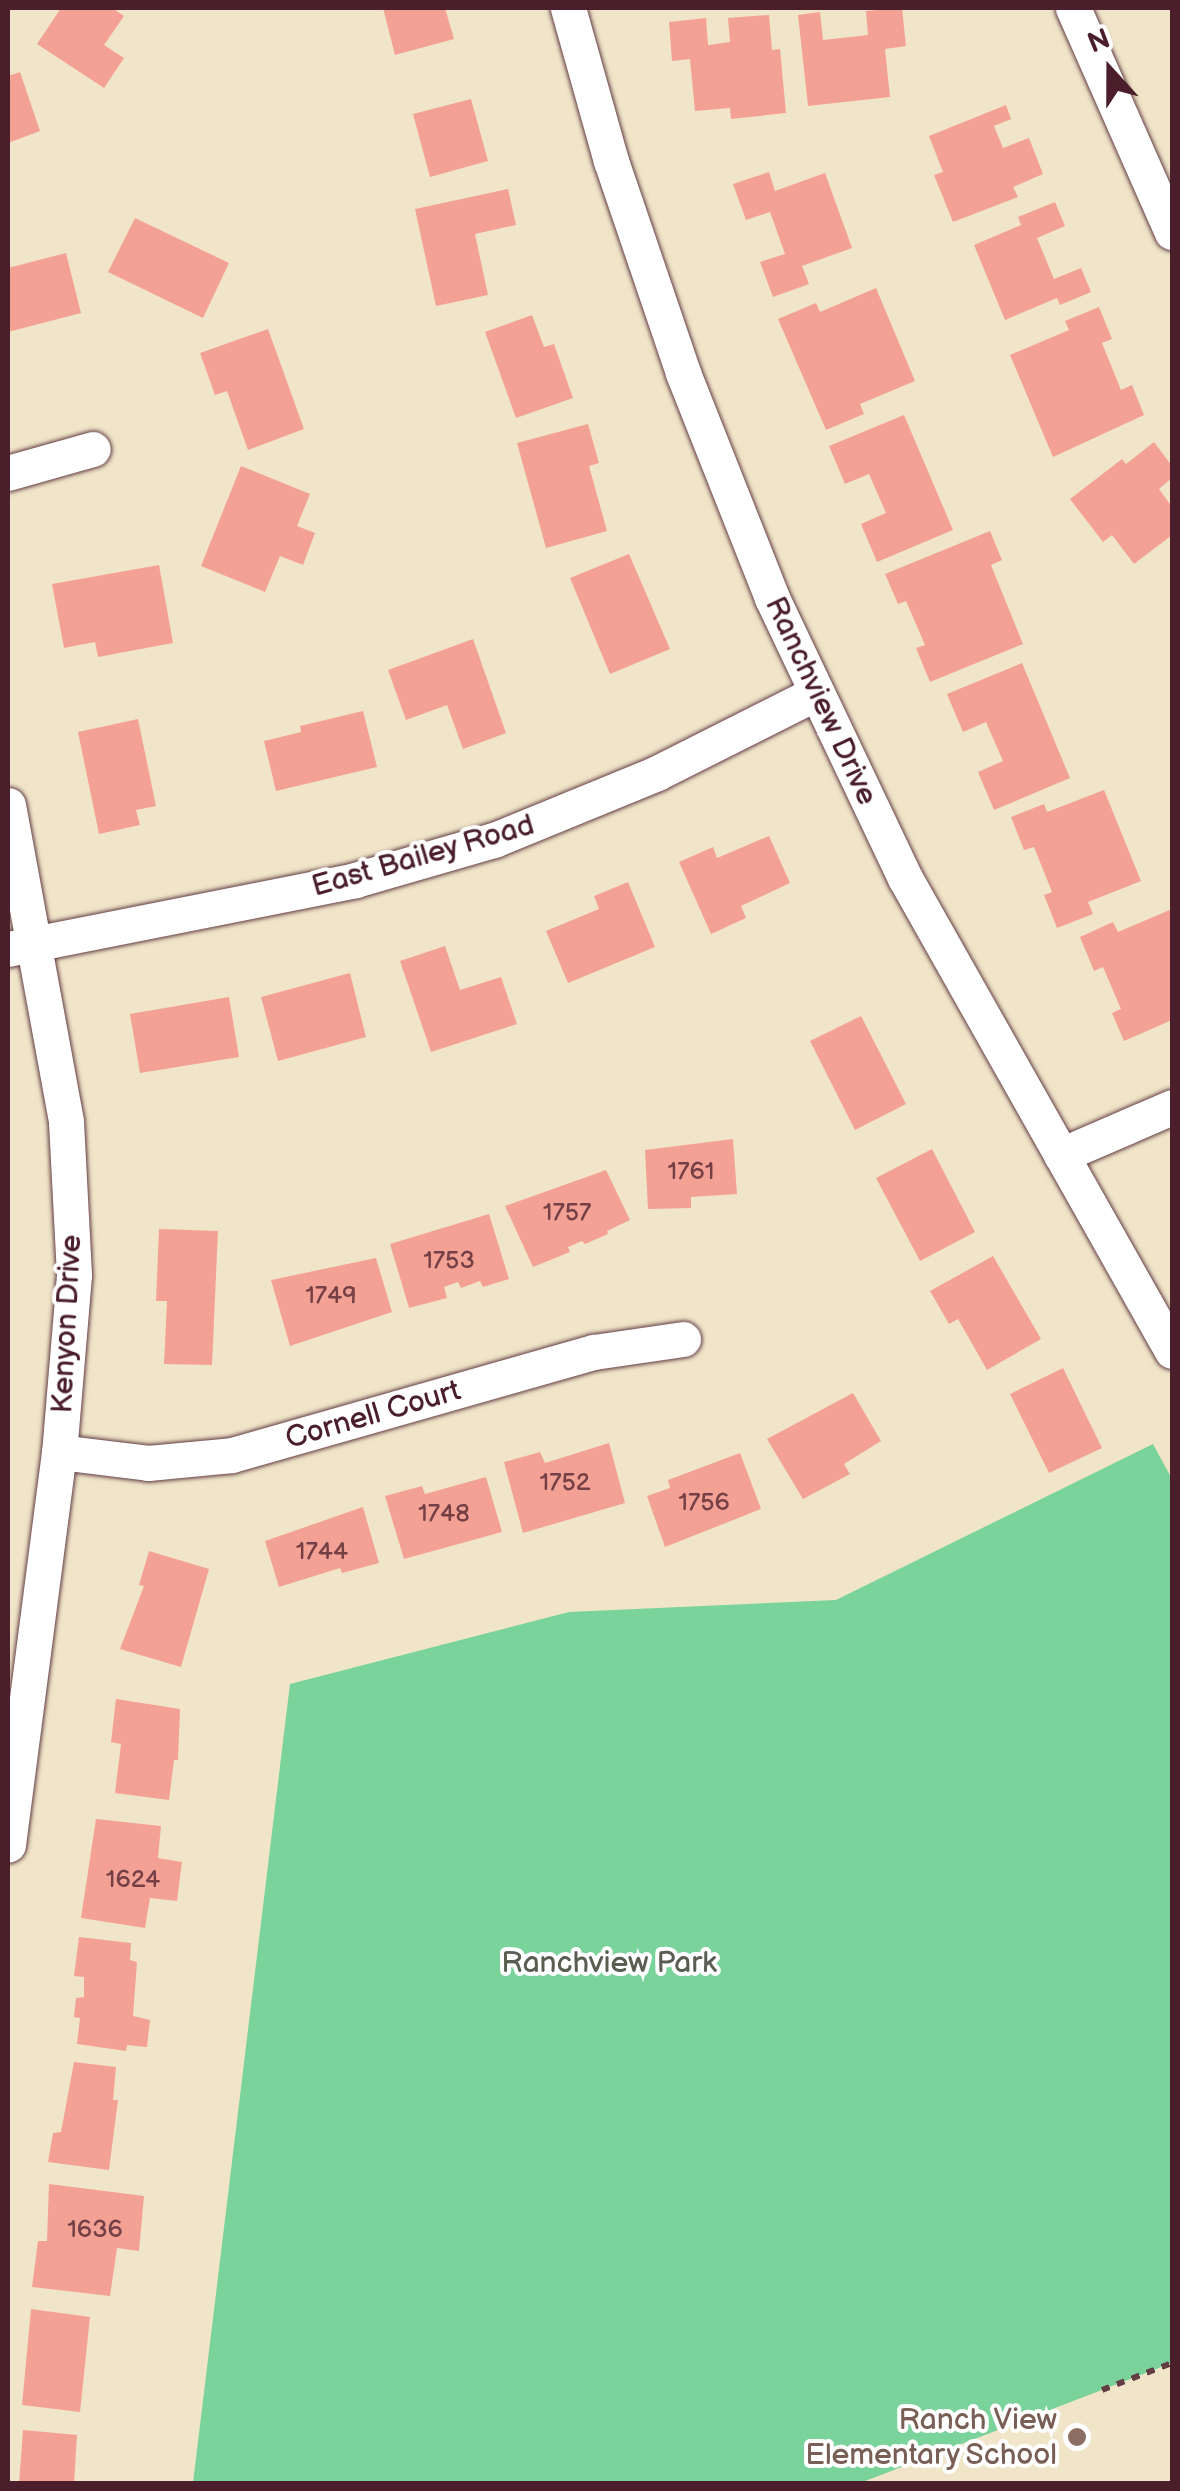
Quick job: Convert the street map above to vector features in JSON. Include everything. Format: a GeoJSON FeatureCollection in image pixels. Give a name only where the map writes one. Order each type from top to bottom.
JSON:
{"type":"FeatureCollection","features":[{"type":"Feature","properties":{"kind":"street","name":"Ranchview Drive"},"geometry":{"type":"LineString","coordinates":[[568,8],[610,161],[683,373],[734,508],[816,693],[905,878],[1172,1351]]}},
{"type":"Feature","properties":{"kind":"street"},"geometry":{"type":"LineString","coordinates":[[1074,8],[1172,232]]}},
{"type":"Feature","properties":{"kind":"street"},"geometry":{"type":"LineString","coordinates":[[8,473],[94,449]]}},
{"type":"Feature","properties":{"kind":"street","name":"East Bailey Road"},"geometry":{"type":"LineString","coordinates":[[21,946],[355,880],[494,840],[657,773],[816,693]]}},
{"type":"Feature","properties":{"kind":"street","name":"Kenyon Drive"},"geometry":{"type":"LineString","coordinates":[[8,805],[21,946],[71,1170],[72,1330],[8,1845]]}},
{"type":"Feature","properties":{"kind":"street"},"geometry":{"type":"LineString","coordinates":[[1061,1156],[1172,1108]]}},
{"type":"Feature","properties":{"kind":"street","name":"Cornell Court"},"geometry":{"type":"LineString","coordinates":[[59,1452],[148,1463],[232,1456],[594,1352],[683,1339]]}},
{"type":"Feature","properties":{"kind":"path"},"geometry":{"type":"LineString","coordinates":[[1102,2390],[1172,2364]]}},
{"type":"Feature","properties":{"kind":"green space","name":"Ranchview Park"},"geometry":{"type":"Polygon","coordinates":[[[1153,1444],[1172,1479],[1172,2363],[860,2483],[193,2483],[290,1684],[569,1612],[836,1600],[1153,1444]]]}},
{"type":"Feature","properties":{"kind":"building"},"geometry":{"type":"Polygon","coordinates":[[[61,8],[112,8],[124,16],[104,45],[124,58],[104,88],[37,44],[61,8]]]}},
{"type":"Feature","properties":{"kind":"building"},"geometry":{"type":"Polygon","coordinates":[[[383,8],[445,8],[454,39],[395,55],[383,8]]]}},
{"type":"Feature","properties":{"kind":"building"},"geometry":{"type":"Polygon","coordinates":[[[902,8],[906,46],[885,49],[890,97],[808,106],[798,15],[820,12],[823,40],[868,35],[866,11],[902,8]]]}},
{"type":"Feature","properties":{"kind":"building"},"geometry":{"type":"Polygon","coordinates":[[[769,15],[772,50],[780,49],[786,113],[731,119],[730,108],[695,111],[690,59],[672,61],[669,22],[706,18],[708,45],[730,42],[728,18],[769,15]]]}},
{"type":"Feature","properties":{"kind":"building"},"geometry":{"type":"Polygon","coordinates":[[[20,72],[40,131],[8,143],[8,76],[20,72]]]}},
{"type":"Feature","properties":{"kind":"building"},"geometry":{"type":"Polygon","coordinates":[[[471,99],[488,161],[430,177],[413,114],[471,99]]]}},
{"type":"Feature","properties":{"kind":"building"},"geometry":{"type":"Polygon","coordinates":[[[1006,105],[1011,119],[994,126],[1003,148],[1029,138],[1043,174],[1013,187],[1018,197],[953,222],[934,175],[943,172],[929,136],[1006,105]]]}},
{"type":"Feature","properties":{"kind":"building"},"geometry":{"type":"Polygon","coordinates":[[[769,172],[775,191],[825,173],[852,248],[802,266],[809,284],[773,297],[760,262],[785,254],[770,212],[746,220],[733,184],[769,172]]]}},
{"type":"Feature","properties":{"kind":"building"},"geometry":{"type":"Polygon","coordinates":[[[508,189],[516,225],[475,234],[488,295],[436,306],[415,209],[508,189]]]}},
{"type":"Feature","properties":{"kind":"building"},"geometry":{"type":"Polygon","coordinates":[[[1055,202],[1065,226],[1037,238],[1054,279],[1081,268],[1091,292],[1060,305],[1057,298],[1005,320],[974,245],[1021,225],[1018,217],[1055,202]]]}},
{"type":"Feature","properties":{"kind":"building"},"geometry":{"type":"Polygon","coordinates":[[[135,218],[229,263],[203,318],[108,272],[135,218]]]}},
{"type":"Feature","properties":{"kind":"building"},"geometry":{"type":"Polygon","coordinates":[[[66,253],[81,313],[8,332],[8,268],[66,253]]]}},
{"type":"Feature","properties":{"kind":"building"},"geometry":{"type":"Polygon","coordinates":[[[876,288],[915,381],[860,404],[864,414],[826,430],[778,319],[816,303],[820,312],[876,288]]]}},
{"type":"Feature","properties":{"kind":"building"},"geometry":{"type":"Polygon","coordinates":[[[1099,307],[1112,339],[1102,343],[1121,390],[1132,385],[1144,415],[1053,457],[1010,355],[1069,330],[1065,321],[1099,307]]]}},
{"type":"Feature","properties":{"kind":"building"},"geometry":{"type":"Polygon","coordinates":[[[532,315],[544,347],[554,344],[573,398],[516,418],[485,332],[532,315]]]}},
{"type":"Feature","properties":{"kind":"building"},"geometry":{"type":"Polygon","coordinates":[[[268,329],[304,429],[248,450],[227,391],[215,395],[200,353],[268,329]]]}},
{"type":"Feature","properties":{"kind":"building"},"geometry":{"type":"Polygon","coordinates":[[[904,415],[953,530],[877,562],[861,524],[886,513],[869,474],[845,484],[829,446],[904,415]]]}},
{"type":"Feature","properties":{"kind":"building"},"geometry":{"type":"Polygon","coordinates":[[[588,424],[599,463],[589,466],[607,531],[546,548],[517,443],[588,424]]]}},
{"type":"Feature","properties":{"kind":"building"},"geometry":{"type":"Polygon","coordinates":[[[1154,442],[1172,466],[1172,478],[1159,489],[1172,507],[1172,535],[1134,564],[1112,535],[1103,542],[1070,499],[1122,459],[1126,464],[1154,442]]]}},
{"type":"Feature","properties":{"kind":"building"},"geometry":{"type":"Polygon","coordinates":[[[241,466],[310,494],[297,526],[315,533],[303,565],[280,556],[265,592],[201,566],[241,466]]]}},
{"type":"Feature","properties":{"kind":"building"},"geometry":{"type":"Polygon","coordinates":[[[990,531],[1002,560],[991,565],[1023,644],[930,682],[916,648],[925,645],[906,601],[898,604],[885,574],[990,531]]]}},
{"type":"Feature","properties":{"kind":"building"},"geometry":{"type":"Polygon","coordinates":[[[629,554],[670,649],[610,674],[570,578],[629,554]]]}},
{"type":"Feature","properties":{"kind":"building"},"geometry":{"type":"Polygon","coordinates":[[[159,565],[173,643],[98,657],[95,642],[64,648],[52,584],[159,565]]]}},
{"type":"Feature","properties":{"kind":"building"},"geometry":{"type":"Polygon","coordinates":[[[473,639],[506,733],[463,749],[447,705],[406,720],[388,670],[473,639]]]}},
{"type":"Feature","properties":{"kind":"building"},"geometry":{"type":"Polygon","coordinates":[[[1022,663],[1070,778],[994,810],[978,772],[1003,761],[986,722],[963,732],[947,694],[1022,663]]]}},
{"type":"Feature","properties":{"kind":"building"},"geometry":{"type":"Polygon","coordinates":[[[363,711],[377,767],[276,791],[264,741],[301,732],[300,726],[363,711]]]}},
{"type":"Feature","properties":{"kind":"building"},"geometry":{"type":"Polygon","coordinates":[[[138,719],[156,806],[136,810],[140,825],[99,834],[78,732],[138,719]]]}},
{"type":"Feature","properties":{"kind":"building"},"geometry":{"type":"Polygon","coordinates":[[[1104,790],[1141,881],[1088,902],[1093,914],[1057,928],[1044,895],[1052,892],[1034,847],[1024,850],[1011,817],[1044,804],[1047,812],[1104,790]]]}},
{"type":"Feature","properties":{"kind":"building"},"geometry":{"type":"Polygon","coordinates":[[[769,836],[790,883],[741,906],[746,918],[711,934],[679,862],[713,847],[717,858],[769,836]]]}},
{"type":"Feature","properties":{"kind":"building"},"geometry":{"type":"Polygon","coordinates":[[[628,882],[655,947],[568,983],[546,931],[599,909],[594,896],[628,882]]]}},
{"type":"Feature","properties":{"kind":"building"},"geometry":{"type":"Polygon","coordinates":[[[1172,909],[1172,1020],[1124,1041],[1112,1013],[1121,1009],[1103,967],[1094,971],[1080,937],[1113,922],[1118,932],[1172,909]]]}},
{"type":"Feature","properties":{"kind":"building"},"geometry":{"type":"Polygon","coordinates":[[[445,946],[460,990],[501,977],[517,1024],[431,1052],[400,961],[445,946]]]}},
{"type":"Feature","properties":{"kind":"building"},"geometry":{"type":"Polygon","coordinates":[[[350,973],[366,1037],[278,1061],[261,997],[350,973]]]}},
{"type":"Feature","properties":{"kind":"building"},"geometry":{"type":"Polygon","coordinates":[[[229,997],[239,1057],[140,1073],[130,1014],[229,997]]]}},
{"type":"Feature","properties":{"kind":"building"},"geometry":{"type":"Polygon","coordinates":[[[861,1016],[906,1104],[855,1130],[810,1041],[861,1016]]]}},
{"type":"Feature","properties":{"kind":"building"},"geometry":{"type":"Polygon","coordinates":[[[733,1139],[737,1194],[691,1197],[691,1208],[648,1209],[645,1150],[733,1139]]]}},
{"type":"Feature","properties":{"kind":"building"},"geometry":{"type":"Polygon","coordinates":[[[932,1149],[975,1232],[920,1261],[876,1178],[932,1149]]]}},
{"type":"Feature","properties":{"kind":"building"},"geometry":{"type":"Polygon","coordinates":[[[606,1170],[630,1220],[607,1231],[608,1234],[568,1247],[570,1252],[533,1267],[505,1206],[606,1170]]]}},
{"type":"Feature","properties":{"kind":"building"},"geometry":{"type":"Polygon","coordinates":[[[489,1214],[509,1279],[483,1287],[480,1281],[461,1288],[458,1282],[444,1287],[447,1298],[409,1308],[390,1244],[489,1214]]]}},
{"type":"Feature","properties":{"kind":"building"},"geometry":{"type":"Polygon","coordinates":[[[159,1229],[218,1231],[212,1365],[164,1364],[167,1301],[156,1301],[159,1229]]]}},
{"type":"Feature","properties":{"kind":"building"},"geometry":{"type":"Polygon","coordinates":[[[993,1256],[1041,1339],[987,1370],[958,1319],[949,1324],[930,1291],[993,1256]]]}},
{"type":"Feature","properties":{"kind":"building"},"geometry":{"type":"Polygon","coordinates":[[[376,1258],[392,1312],[290,1346],[271,1280],[376,1258]]]}},
{"type":"Feature","properties":{"kind":"building"},"geometry":{"type":"Polygon","coordinates":[[[1063,1368],[1102,1448],[1049,1473],[1010,1394],[1063,1368]]]}},
{"type":"Feature","properties":{"kind":"building"},"geometry":{"type":"Polygon","coordinates":[[[853,1393],[881,1441],[844,1464],[850,1474],[803,1499],[767,1439],[853,1393]]]}},
{"type":"Feature","properties":{"kind":"building"},"geometry":{"type":"Polygon","coordinates":[[[609,1443],[625,1503],[523,1533],[504,1462],[540,1452],[545,1463],[609,1443]]]}},
{"type":"Feature","properties":{"kind":"building"},"geometry":{"type":"Polygon","coordinates":[[[740,1453],[761,1509],[665,1547],[647,1496],[670,1488],[668,1480],[740,1453]]]}},
{"type":"Feature","properties":{"kind":"building"},"geometry":{"type":"Polygon","coordinates":[[[486,1477],[502,1532],[404,1559],[385,1496],[422,1486],[425,1494],[486,1477]]]}},
{"type":"Feature","properties":{"kind":"building"},"geometry":{"type":"Polygon","coordinates":[[[363,1507],[379,1563],[342,1573],[340,1568],[279,1587],[265,1541],[363,1507]]]}},
{"type":"Feature","properties":{"kind":"building"},"geometry":{"type":"Polygon","coordinates":[[[149,1551],[209,1569],[181,1667],[120,1649],[144,1586],[139,1585],[149,1551]]]}},
{"type":"Feature","properties":{"kind":"building"},"geometry":{"type":"Polygon","coordinates":[[[116,1699],[180,1709],[178,1760],[174,1760],[169,1800],[115,1793],[121,1744],[111,1742],[116,1699]]]}},
{"type":"Feature","properties":{"kind":"building"},"geometry":{"type":"Polygon","coordinates":[[[96,1819],[161,1826],[158,1858],[182,1862],[177,1901],[150,1898],[145,1928],[81,1918],[96,1819]]]}},
{"type":"Feature","properties":{"kind":"building"},"geometry":{"type":"Polygon","coordinates":[[[79,1937],[131,1943],[130,1960],[137,1962],[133,2016],[150,2020],[147,2047],[127,2045],[126,2051],[77,2044],[80,2018],[74,2017],[76,1998],[84,1997],[84,1977],[74,1976],[79,1937]]]}},
{"type":"Feature","properties":{"kind":"building"},"geometry":{"type":"Polygon","coordinates":[[[74,2062],[116,2067],[113,2100],[118,2100],[109,2170],[48,2162],[53,2133],[61,2132],[74,2062]]]}},
{"type":"Feature","properties":{"kind":"building"},"geometry":{"type":"Polygon","coordinates":[[[49,2184],[144,2196],[139,2251],[117,2248],[110,2296],[32,2287],[38,2241],[47,2241],[49,2184]]]}},
{"type":"Feature","properties":{"kind":"building"},"geometry":{"type":"Polygon","coordinates":[[[31,2309],[90,2317],[80,2412],[22,2405],[31,2309]]]}},
{"type":"Feature","properties":{"kind":"building"},"geometry":{"type":"Polygon","coordinates":[[[23,2430],[77,2435],[74,2484],[19,2484],[23,2430]]]}},
{"type":"Feature","properties":{"kind":"place","name":"Ranch View Elementary School"},"geometry":{"type":"Point","coordinates":[1077,2437]}}]}
